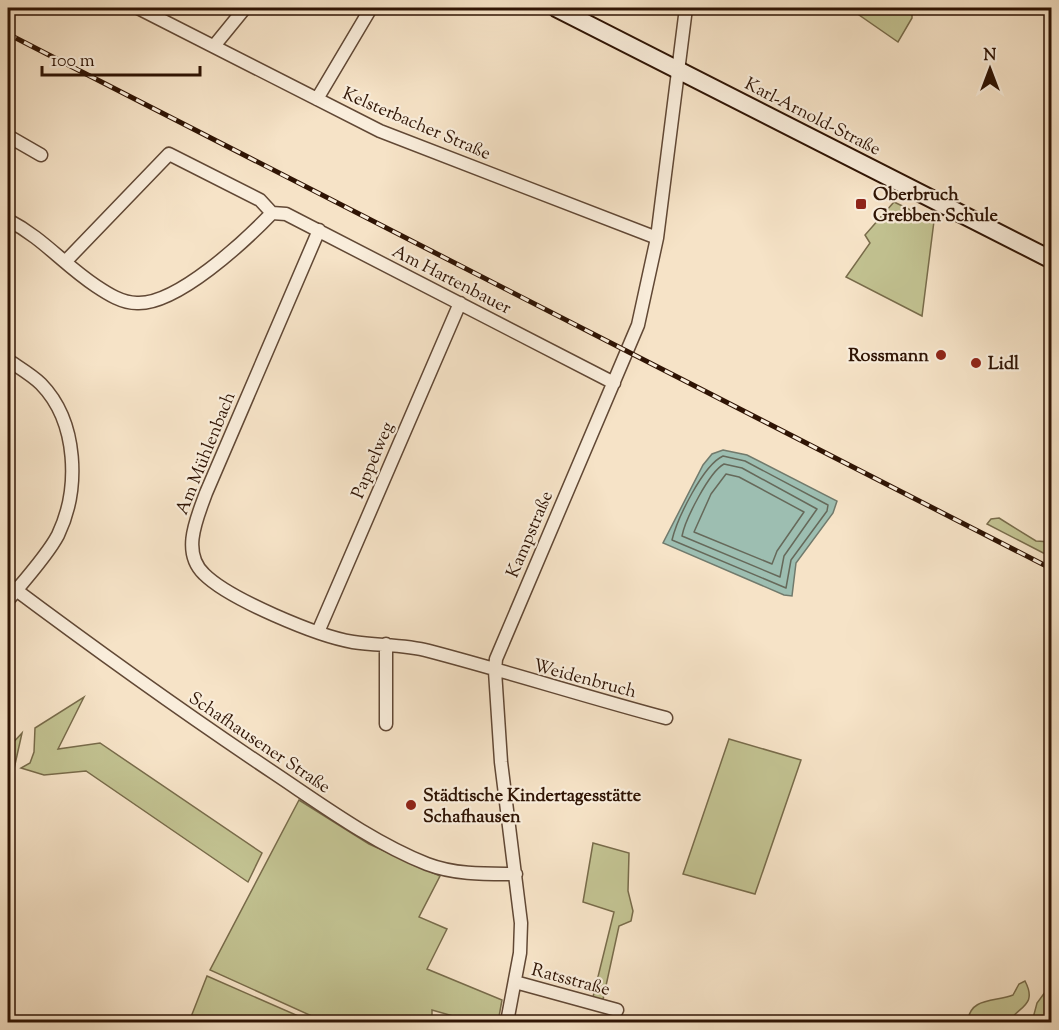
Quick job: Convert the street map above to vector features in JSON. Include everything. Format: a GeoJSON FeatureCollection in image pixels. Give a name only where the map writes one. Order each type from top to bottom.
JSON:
{"type":"FeatureCollection","features":[{"type":"Feature","properties":{"kind":"main road","name":"Karl-Arnold-Straße"},"geometry":{"type":"LineString","coordinates":[[556,8],[1052,260]]}},
{"type":"Feature","properties":{"kind":"street","name":"Kelsterbacher Straße"},"geometry":{"type":"LineString","coordinates":[[138,8],[380,130],[657,238]]}},
{"type":"Feature","properties":{"kind":"street"},"geometry":{"type":"LineString","coordinates":[[214,46],[245,8]]}},
{"type":"Feature","properties":{"kind":"street"},"geometry":{"type":"LineString","coordinates":[[317,99],[371,8]]}},
{"type":"Feature","properties":{"kind":"street","name":"Kampstraße"},"geometry":{"type":"LineString","coordinates":[[507,1023],[515,982],[521,923],[502,774],[495,671],[500,648],[638,325],[657,238],[686,8]]}},
{"type":"Feature","properties":{"kind":"street"},"geometry":{"type":"LineString","coordinates":[[8,136],[41,155]]}},
{"type":"Feature","properties":{"kind":"street","name":"Am Hartenbauer"},"geometry":{"type":"LineString","coordinates":[[65,262],[170,153],[260,200],[272,213],[286,214],[320,230],[614,383]]}},
{"type":"Feature","properties":{"kind":"street"},"geometry":{"type":"LineString","coordinates":[[8,220],[33,233],[93,284],[119,299],[136,303],[158,301],[223,260],[272,213]]}},
{"type":"Feature","properties":{"kind":"street","name":"Am Mühlenbach"},"geometry":{"type":"LineString","coordinates":[[320,230],[206,493],[194,527],[192,553],[203,574],[226,591],[318,632],[352,642],[386,644],[428,651],[495,671]]}},
{"type":"Feature","properties":{"kind":"street","name":"Pappelweg"},"geometry":{"type":"LineString","coordinates":[[318,632],[460,303]]}},
{"type":"Feature","properties":{"kind":"street"},"geometry":{"type":"LineString","coordinates":[[8,360],[41,385],[55,405],[69,434],[73,463],[68,506],[57,536],[10,592]]}},
{"type":"Feature","properties":{"kind":"street","name":"Schafhausener Straße"},"geometry":{"type":"LineString","coordinates":[[10,592],[298,790],[388,845],[427,864],[452,871],[475,874],[516,874]]}},
{"type":"Feature","properties":{"kind":"street"},"geometry":{"type":"LineString","coordinates":[[386,644],[386,724]]}},
{"type":"Feature","properties":{"kind":"street","name":"Weidenbruch"},"geometry":{"type":"LineString","coordinates":[[495,671],[666,718]]}},
{"type":"Feature","properties":{"kind":"street","name":"Ratsstraße"},"geometry":{"type":"LineString","coordinates":[[515,982],[617,1010]]}},
{"type":"Feature","properties":{"kind":"green space"},"geometry":{"type":"Polygon","coordinates":[[[849,8],[912,8],[912,18],[898,42],[849,8]]]}},
{"type":"Feature","properties":{"kind":"green space"},"geometry":{"type":"Polygon","coordinates":[[[894,202],[934,221],[922,316],[846,277],[870,243],[865,235],[894,202]]]}},
{"type":"Feature","properties":{"kind":"green space"},"geometry":{"type":"Polygon","coordinates":[[[999,518],[1036,541],[1051,542],[1051,557],[987,524],[991,519],[999,518]]]}},
{"type":"Feature","properties":{"kind":"green space"},"geometry":{"type":"Polygon","coordinates":[[[84,697],[58,749],[100,743],[262,853],[248,882],[86,771],[44,775],[21,768],[30,763],[34,752],[35,728],[84,697]]]}},
{"type":"Feature","properties":{"kind":"green space"},"geometry":{"type":"Polygon","coordinates":[[[22,733],[12,778],[8,785],[8,748],[22,733]]]}},
{"type":"Feature","properties":{"kind":"green space"},"geometry":{"type":"Polygon","coordinates":[[[729,739],[801,760],[755,894],[683,874],[729,739]]]}},
{"type":"Feature","properties":{"kind":"green space"},"geometry":{"type":"Polygon","coordinates":[[[299,800],[369,844],[440,876],[419,917],[447,929],[427,969],[502,1000],[498,1022],[474,1022],[432,1010],[432,1022],[325,1022],[210,970],[299,800]]]}},
{"type":"Feature","properties":{"kind":"green space"},"geometry":{"type":"Polygon","coordinates":[[[593,843],[629,853],[628,891],[633,911],[631,921],[619,926],[602,1004],[592,1001],[614,912],[583,902],[593,843]]]}},
{"type":"Feature","properties":{"kind":"green space"},"geometry":{"type":"Polygon","coordinates":[[[207,976],[312,1022],[189,1022],[207,976]]]}},
{"type":"Feature","properties":{"kind":"green space"},"geometry":{"type":"Polygon","coordinates":[[[1025,981],[1028,1001],[1009,1022],[968,1022],[973,1008],[978,1004],[1013,995],[1019,984],[1025,981]]]}},
{"type":"Feature","properties":{"kind":"green space"},"geometry":{"type":"Polygon","coordinates":[[[1051,984],[1051,1022],[1032,1022],[1037,1003],[1051,984]]]}},
{"type":"Feature","properties":{"kind":"water"},"geometry":{"type":"Polygon","coordinates":[[[723,450],[747,455],[837,501],[833,513],[796,563],[792,596],[784,595],[663,543],[703,465],[712,454],[723,450]]]}},
{"type":"Feature","properties":{"kind":"railway"},"geometry":{"type":"LineString","coordinates":[[8,34],[1052,569]]}},
{"type":"Feature","properties":{"kind":"place","name":"Oberbruch Grebben Schule"},"geometry":{"type":"Point","coordinates":[861,204]}},
{"type":"Feature","properties":{"kind":"place","name":"Rossmann"},"geometry":{"type":"Point","coordinates":[941,355]}},
{"type":"Feature","properties":{"kind":"place","name":"Lidl"},"geometry":{"type":"Point","coordinates":[976,363]}},
{"type":"Feature","properties":{"kind":"place","name":"Städtische Kindertagesstätte Schafhausen"},"geometry":{"type":"Point","coordinates":[411,805]}}]}
